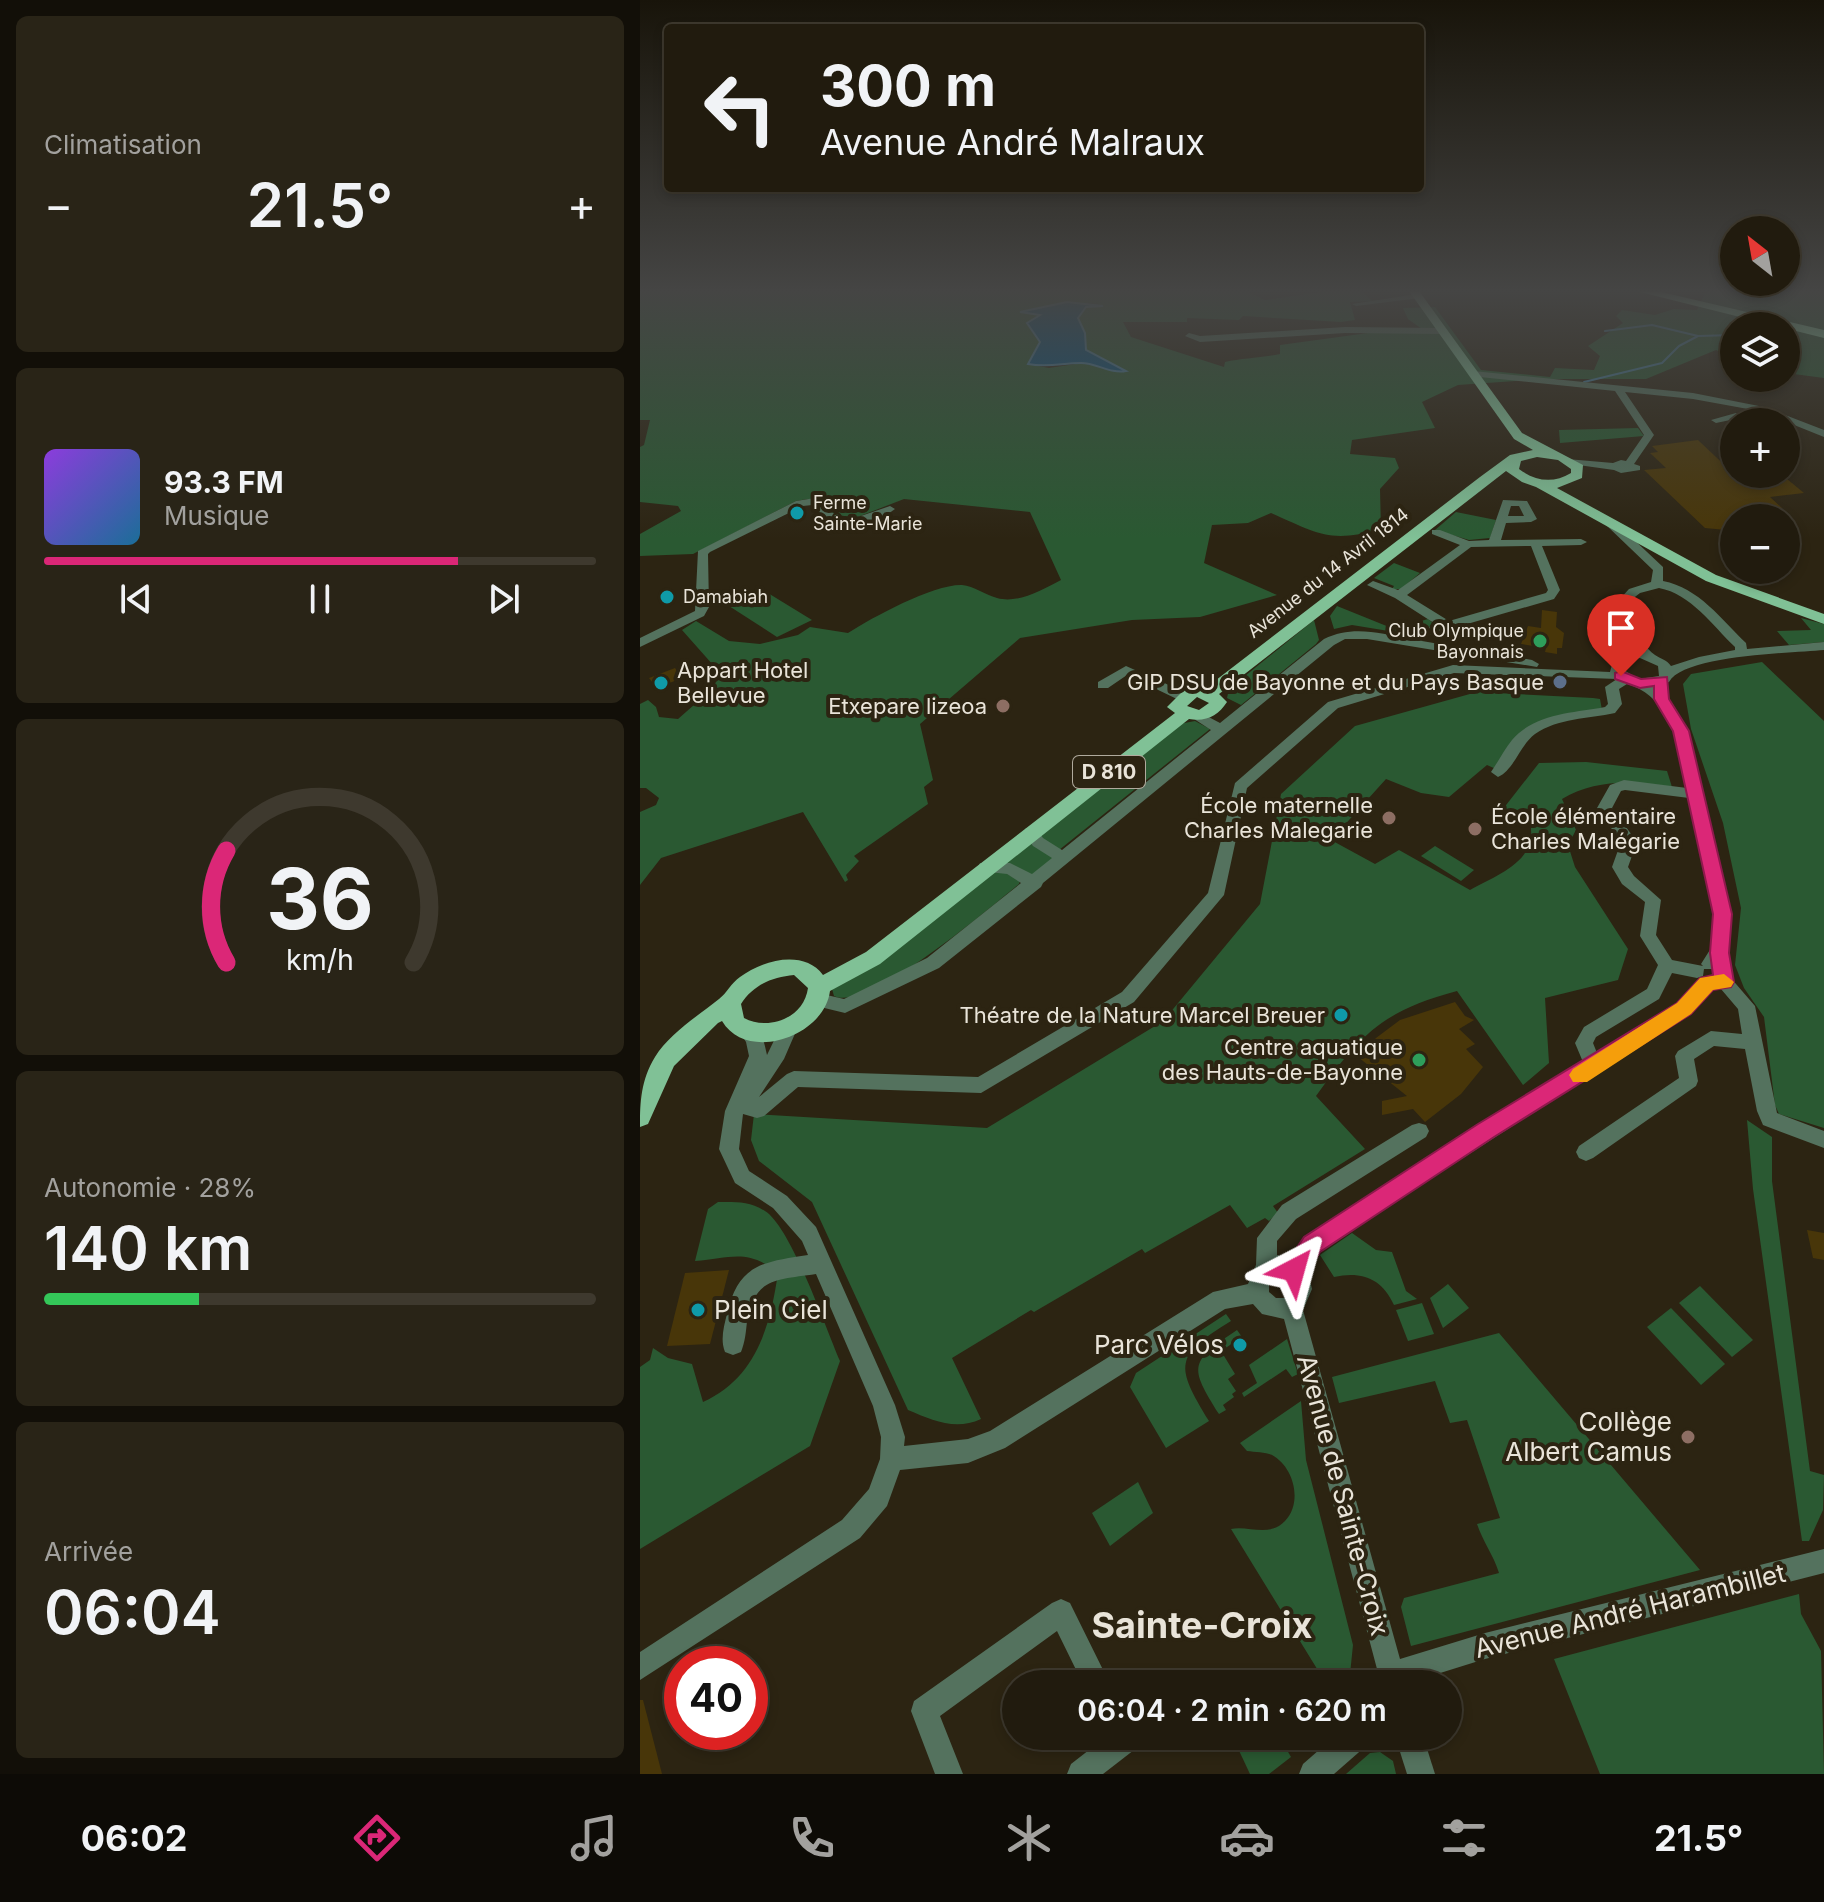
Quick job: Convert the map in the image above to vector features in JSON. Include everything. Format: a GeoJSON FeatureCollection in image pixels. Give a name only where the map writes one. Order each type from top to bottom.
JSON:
{"type":"FeatureCollection","features":[{"type":"Feature","properties":{"kind":"main road"},"geometry":{"type":"LineString","coordinates":[[1473,374],[1518,436],[1574,471]]}},
{"type":"Feature","properties":{"kind":"main road"},"geometry":{"type":"LineString","coordinates":[[1518,436],[1512,470],[1596,512],[1711,578],[1824,619]]}},
{"type":"Feature","properties":{"kind":"main road"},"geometry":{"type":"LineString","coordinates":[[1514,459],[1548,453]]}},
{"type":"Feature","properties":{"kind":"main road","name":"Avenue du 14 Avril 1814"},"geometry":{"type":"LineString","coordinates":[[818,994],[873,958],[908,927],[1190,709],[1214,698],[1475,488],[1481,479],[1514,459]]}},
{"type":"Feature","properties":{"kind":"main road"},"geometry":{"type":"LineString","coordinates":[[1475,488],[1535,482],[1574,471]]}},
{"type":"Feature","properties":{"kind":"main road"},"geometry":{"type":"LineString","coordinates":[[1574,471],[1575,492],[1596,512]]}},
{"type":"Feature","properties":{"kind":"main road"},"geometry":{"type":"LineString","coordinates":[[1190,709],[1192,692],[1214,698]]}},
{"type":"Feature","properties":{"kind":"main road","name":"Avenue du 14 Avril 1814"},"geometry":{"type":"LineString","coordinates":[[797,967],[833,967],[851,962],[908,927]]}},
{"type":"Feature","properties":{"kind":"main road"},"geometry":{"type":"LineString","coordinates":[[640,1117],[660,1070],[682,1043],[731,1003],[740,986],[762,972],[797,967],[815,978],[818,994],[805,1018],[788,1029],[771,1033],[743,1029],[682,1043]]}},
{"type":"Feature","properties":{"kind":"main road"},"geometry":{"type":"LineString","coordinates":[[731,1003],[731,1013],[743,1029]]}},
{"type":"Feature","properties":{"kind":"street"},"geometry":{"type":"LineString","coordinates":[[1473,374],[1719,400],[1756,408]]}},
{"type":"Feature","properties":{"kind":"street"},"geometry":{"type":"LineString","coordinates":[[1574,471],[1599,467],[1635,470],[1630,463],[1649,435],[1618,388]]}},
{"type":"Feature","properties":{"kind":"street"},"geometry":{"type":"LineString","coordinates":[[1716,420],[1720,419]]}},
{"type":"Feature","properties":{"kind":"street"},"geometry":{"type":"LineString","coordinates":[[1800,425],[1824,434]]}},
{"type":"Feature","properties":{"kind":"street"},"geometry":{"type":"LineString","coordinates":[[640,643],[700,613],[703,607],[702,553],[706,550],[800,503],[815,501],[833,520],[841,522],[874,516],[890,509]]}},
{"type":"Feature","properties":{"kind":"street"},"geometry":{"type":"LineString","coordinates":[[1596,512],[1659,569],[1657,582]]}},
{"type":"Feature","properties":{"kind":"street"},"geometry":{"type":"LineString","coordinates":[[1494,544],[1502,520]]}},
{"type":"Feature","properties":{"kind":"street"},"geometry":{"type":"LineString","coordinates":[[1436,532],[1468,544],[1581,542]]}},
{"type":"Feature","properties":{"kind":"street"},"geometry":{"type":"LineString","coordinates":[[1412,643],[1425,632],[1541,600],[1554,590],[1535,543]]}},
{"type":"Feature","properties":{"kind":"street"},"geometry":{"type":"LineString","coordinates":[[1399,595],[1468,544]]}},
{"type":"Feature","properties":{"kind":"street"},"geometry":{"type":"LineString","coordinates":[[1498,772],[1520,740],[1535,729],[1566,716],[1610,710],[1615,704],[1612,687],[1623,671],[1633,638],[1626,596],[1657,582],[1680,588],[1741,646],[1741,654]]}},
{"type":"Feature","properties":{"kind":"street"},"geometry":{"type":"LineString","coordinates":[[1373,585],[1399,595],[1448,626]]}},
{"type":"Feature","properties":{"kind":"street"},"geometry":{"type":"LineString","coordinates":[[818,994],[845,1006],[933,963],[1329,642],[1343,635],[1363,634],[1525,663],[1593,667],[1665,677],[1688,665],[1741,654],[1824,646]]}},
{"type":"Feature","properties":{"kind":"street"},"geometry":{"type":"LineString","coordinates":[[1633,638],[1654,658],[1665,677],[1662,699]]}},
{"type":"Feature","properties":{"kind":"street"},"geometry":{"type":"LineString","coordinates":[[743,1108],[757,1110],[794,1079],[981,1085],[1128,997],[1216,895],[1240,786],[1333,705],[1453,669],[1623,671],[1654,658],[1688,665]]}},
{"type":"Feature","properties":{"kind":"street"},"geometry":{"type":"LineString","coordinates":[[1103,685],[1126,670],[1222,730]]}},
{"type":"Feature","properties":{"kind":"street"},"geometry":{"type":"LineString","coordinates":[[1294,1270],[1312,1244],[1495,1125],[1684,1009],[1713,970],[1723,914],[1681,731],[1662,699],[1623,671]]}},
{"type":"Feature","properties":{"kind":"street"},"geometry":{"type":"LineString","coordinates":[[1214,698],[1245,711]]}},
{"type":"Feature","properties":{"kind":"street"},"geometry":{"type":"LineString","coordinates":[[1667,965],[1648,936],[1653,900],[1628,880],[1620,867],[1629,842],[1604,808],[1615,788],[1624,785],[1696,794]]}},
{"type":"Feature","properties":{"kind":"street"},"geometry":{"type":"LineString","coordinates":[[1031,832],[1038,842],[1064,859]]}},
{"type":"Feature","properties":{"kind":"street"},"geometry":{"type":"LineString","coordinates":[[986,867],[1010,869],[1035,883]]}},
{"type":"Feature","properties":{"kind":"street"},"geometry":{"type":"LineString","coordinates":[[1667,965],[1713,970],[1746,1006],[1770,1119],[1824,1140]]}},
{"type":"Feature","properties":{"kind":"street"},"geometry":{"type":"LineString","coordinates":[[1594,1067],[1586,1052],[1586,1037],[1653,994],[1667,965]]}},
{"type":"Feature","properties":{"kind":"street"},"geometry":{"type":"LineString","coordinates":[[743,1029],[755,1040],[758,1056],[743,1108]]}},
{"type":"Feature","properties":{"kind":"street"},"geometry":{"type":"LineString","coordinates":[[640,1667],[851,1529],[878,1497],[892,1459],[893,1437],[887,1415],[800,1222],[780,1202],[742,1177],[729,1149],[729,1130],[778,1054],[788,1029]]}},
{"type":"Feature","properties":{"kind":"street"},"geometry":{"type":"LineString","coordinates":[[1586,1152],[1689,1081],[1684,1056],[1711,1038],[1753,1042]]}},
{"type":"Feature","properties":{"kind":"street"},"geometry":{"type":"LineString","coordinates":[[1267,1269],[1267,1238],[1289,1212],[1419,1131]]}},
{"type":"Feature","properties":{"kind":"street"},"geometry":{"type":"LineString","coordinates":[[733,1344],[739,1296],[749,1283],[765,1272],[821,1263]]}},
{"type":"Feature","properties":{"kind":"street"},"geometry":{"type":"LineString","coordinates":[[1281,1265],[1294,1270],[1300,1277],[1302,1292],[1291,1306],[1268,1305],[1259,1293],[1259,1279],[1267,1269],[1281,1265]]}},
{"type":"Feature","properties":{"kind":"street"},"geometry":{"type":"LineString","coordinates":[[892,1459],[968,1451],[997,1440],[1221,1299],[1247,1292],[1259,1293]]}},
{"type":"Feature","properties":{"kind":"street","name":"Avenue de Sainte-Croix"},"geometry":{"type":"LineString","coordinates":[[1291,1306],[1306,1351],[1389,1670]]}},
{"type":"Feature","properties":{"kind":"street","name":"Avenue André Harambillet"},"geometry":{"type":"LineString","coordinates":[[1419,1670],[1485,1646],[1824,1561]]}},
{"type":"Feature","properties":{"kind":"street"},"geometry":{"type":"LineString","coordinates":[[949,1774],[924,1711],[1061,1612],[1090,1670]]}},
{"type":"Feature","properties":{"kind":"street"},"geometry":{"type":"LineString","coordinates":[[1081,1774],[1111,1750]]}},
{"type":"Feature","properties":{"kind":"street"},"geometry":{"type":"LineString","coordinates":[[1313,1774],[1340,1750]]}},
{"type":"Feature","properties":{"kind":"street"},"geometry":{"type":"LineString","coordinates":[[1413,1750],[1421,1774]]}},
{"type":"Feature","properties":{"kind":"green space"},"geometry":{"type":"Polygon","coordinates":[[[640,374],[1518,374],[1550,377],[1552,374],[1659,374],[1646,379],[1542,379],[1458,385],[1422,402],[1435,428],[1352,440],[1350,454],[1395,458],[1399,468],[1380,489],[1381,529],[1335,536],[1300,526],[1271,513],[1248,523],[1212,525],[1204,563],[1277,595],[1200,617],[1132,620],[1020,638],[920,724],[933,780],[924,787],[928,804],[854,856],[859,861],[846,875],[848,880],[845,882],[803,812],[661,858],[640,885],[640,812],[656,805],[659,798],[646,788],[640,788],[640,704],[648,700],[656,707],[659,717],[678,719],[711,690],[721,674],[682,630],[696,621],[729,641],[760,644],[798,635],[810,627],[848,633],[904,603],[950,586],[962,585],[997,598],[1013,599],[1030,595],[1061,580],[1030,512],[904,499],[855,518],[833,514],[817,500],[808,499],[796,501],[693,554],[640,556],[640,534],[681,511],[678,506],[640,502],[640,447],[644,445],[650,420],[640,420],[640,374]]]}},
{"type":"Feature","properties":{"kind":"green space"},"geometry":{"type":"Polygon","coordinates":[[[1800,374],[1824,374],[1824,378],[1800,375],[1800,374]]]}},
{"type":"Feature","properties":{"kind":"green space"},"geometry":{"type":"Polygon","coordinates":[[[1638,428],[1644,436],[1560,443],[1559,430],[1638,428]]]}},
{"type":"Feature","properties":{"kind":"green space"},"geometry":{"type":"Polygon","coordinates":[[[1456,512],[1496,520],[1490,538],[1469,540],[1435,530],[1456,512]]]}},
{"type":"Feature","properties":{"kind":"green space"},"geometry":{"type":"Polygon","coordinates":[[[1394,563],[1420,573],[1401,589],[1392,589],[1394,586],[1374,578],[1394,563]]]}},
{"type":"Feature","properties":{"kind":"green space"},"geometry":{"type":"Polygon","coordinates":[[[763,590],[812,620],[777,637],[729,606],[763,590]]]}},
{"type":"Feature","properties":{"kind":"green space"},"geometry":{"type":"Polygon","coordinates":[[[1337,606],[1394,629],[1428,619],[1435,625],[1413,635],[1352,625],[1334,629],[1330,616],[1337,606]]]}},
{"type":"Feature","properties":{"kind":"green space"},"geometry":{"type":"Polygon","coordinates":[[[1801,618],[1824,624],[1824,642],[1789,645],[1777,631],[1811,630],[1801,618]]]}},
{"type":"Feature","properties":{"kind":"green space"},"geometry":{"type":"Polygon","coordinates":[[[1314,620],[1319,640],[1316,644],[1241,705],[1227,698],[1229,689],[1314,620]]]}},
{"type":"Feature","properties":{"kind":"green space"},"geometry":{"type":"Polygon","coordinates":[[[1762,662],[1824,721],[1824,1128],[1779,1114],[1775,1105],[1764,1017],[1744,988],[1735,965],[1741,908],[1723,823],[1691,729],[1683,684],[1691,674],[1762,662]]]}},
{"type":"Feature","properties":{"kind":"green space"},"geometry":{"type":"Polygon","coordinates":[[[1477,692],[1600,699],[1602,710],[1547,721],[1496,769],[1487,765],[1449,797],[1421,793],[1386,779],[1331,840],[1375,864],[1399,850],[1470,890],[1514,865],[1528,847],[1530,823],[1503,809],[1539,763],[1586,762],[1667,771],[1672,787],[1615,783],[1588,788],[1562,799],[1576,830],[1568,845],[1575,867],[1628,949],[1618,980],[1545,998],[1549,1063],[1523,1085],[1457,991],[1391,1017],[1360,1041],[1316,1096],[1365,1149],[1273,1206],[1278,1213],[1269,1221],[1265,1218],[1247,1228],[1230,1205],[1145,1253],[1142,1249],[1034,1312],[1031,1310],[952,1358],[981,1419],[953,1424],[908,1410],[812,1202],[759,1161],[751,1140],[754,1114],[987,1128],[1160,1023],[1169,1014],[1260,904],[1281,794],[1355,726],[1477,692]]]}},
{"type":"Feature","properties":{"kind":"green space"},"geometry":{"type":"Polygon","coordinates":[[[1195,721],[1210,729],[1059,850],[1042,841],[1040,835],[1179,724],[1195,721]]]}},
{"type":"Feature","properties":{"kind":"green space"},"geometry":{"type":"Polygon","coordinates":[[[1029,840],[1054,857],[1037,876],[999,863],[1029,840]]]}},
{"type":"Feature","properties":{"kind":"green space"},"geometry":{"type":"Polygon","coordinates":[[[1435,846],[1474,870],[1461,881],[1421,856],[1435,846]]]}},
{"type":"Feature","properties":{"kind":"green space"},"geometry":{"type":"Polygon","coordinates":[[[989,871],[1002,871],[1020,881],[1019,884],[899,974],[873,989],[850,997],[834,996],[832,989],[989,871]]]}},
{"type":"Feature","properties":{"kind":"green space"},"geometry":{"type":"Polygon","coordinates":[[[1747,1120],[1772,1137],[1772,1181],[1810,1471],[1824,1475],[1823,1510],[1809,1541],[1802,1541],[1753,1189],[1747,1120]]]}},
{"type":"Feature","properties":{"kind":"green space"},"geometry":{"type":"Polygon","coordinates":[[[718,1202],[753,1205],[775,1221],[796,1257],[840,1361],[810,1446],[640,1549],[640,1367],[650,1360],[653,1348],[668,1358],[692,1364],[703,1402],[721,1392],[748,1365],[765,1331],[770,1313],[778,1273],[767,1265],[739,1256],[695,1261],[708,1209],[718,1202]]]}},
{"type":"Feature","properties":{"kind":"green space"},"geometry":{"type":"Polygon","coordinates":[[[1352,1233],[1376,1250],[1392,1252],[1406,1291],[1417,1299],[1394,1305],[1383,1288],[1370,1279],[1353,1275],[1334,1277],[1320,1255],[1352,1233]]]}},
{"type":"Feature","properties":{"kind":"green space"},"geometry":{"type":"Polygon","coordinates":[[[1448,1284],[1469,1308],[1443,1328],[1430,1298],[1448,1284]]]}},
{"type":"Feature","properties":{"kind":"green space"},"geometry":{"type":"Polygon","coordinates":[[[1700,1286],[1753,1340],[1732,1357],[1679,1303],[1700,1286]]]}},
{"type":"Feature","properties":{"kind":"green space"},"geometry":{"type":"Polygon","coordinates":[[[1422,1303],[1434,1334],[1408,1341],[1396,1310],[1422,1303]]]}},
{"type":"Feature","properties":{"kind":"green space"},"geometry":{"type":"Polygon","coordinates":[[[1671,1308],[1725,1364],[1701,1385],[1647,1327],[1671,1308]]]}},
{"type":"Feature","properties":{"kind":"green space"},"geometry":{"type":"Polygon","coordinates":[[[1226,1314],[1231,1321],[1199,1344],[1186,1363],[1190,1387],[1209,1421],[1166,1448],[1130,1387],[1136,1373],[1226,1314]]]}},
{"type":"Feature","properties":{"kind":"green space"},"geometry":{"type":"Polygon","coordinates":[[[1237,1330],[1242,1337],[1221,1351],[1235,1374],[1228,1379],[1236,1391],[1232,1394],[1234,1397],[1223,1405],[1226,1410],[1219,1414],[1202,1385],[1199,1366],[1210,1350],[1237,1330]]]}},
{"type":"Feature","properties":{"kind":"green space"},"geometry":{"type":"Polygon","coordinates":[[[1499,1333],[1700,1570],[1411,1646],[1401,1607],[1404,1598],[1499,1573],[1477,1524],[1500,1518],[1467,1420],[1450,1423],[1435,1381],[1339,1403],[1332,1377],[1499,1333]]]}},
{"type":"Feature","properties":{"kind":"green space"},"geometry":{"type":"Polygon","coordinates":[[[1287,1339],[1298,1374],[1292,1377],[1286,1369],[1244,1397],[1242,1393],[1257,1383],[1249,1365],[1287,1339]]]}},
{"type":"Feature","properties":{"kind":"green space"},"geometry":{"type":"Polygon","coordinates":[[[1301,1401],[1306,1460],[1353,1645],[1350,1670],[1318,1670],[1231,1529],[1265,1530],[1279,1526],[1291,1513],[1295,1495],[1291,1476],[1280,1461],[1272,1455],[1247,1451],[1240,1443],[1301,1401]]]}},
{"type":"Feature","properties":{"kind":"green space"},"geometry":{"type":"Polygon","coordinates":[[[1138,1482],[1153,1513],[1110,1546],[1092,1513],[1138,1482]]]}},
{"type":"Feature","properties":{"kind":"green space"},"geometry":{"type":"Polygon","coordinates":[[[1799,1594],[1801,1614],[1821,1651],[1824,1774],[1600,1774],[1554,1659],[1799,1594]]]}},
{"type":"Feature","properties":{"kind":"green space"},"geometry":{"type":"Polygon","coordinates":[[[1239,1750],[1287,1750],[1291,1757],[1269,1774],[1250,1774],[1239,1750]]]}},
{"type":"Feature","properties":{"kind":"green space"},"geometry":{"type":"Polygon","coordinates":[[[1380,1752],[1393,1761],[1396,1774],[1346,1774],[1370,1753],[1380,1752]]]}},
{"type":"Feature","properties":{"kind":"building"},"geometry":{"type":"Polygon","coordinates":[[[1698,440],[1720,461],[1720,488],[1798,488],[1804,493],[1770,497],[1778,504],[1720,504],[1720,529],[1705,528],[1644,470],[1666,468],[1650,453],[1658,452],[1652,446],[1698,440]]]}},
{"type":"Feature","properties":{"kind":"building","name":"Club Olympique Bayonnais"},"geometry":{"type":"Polygon","coordinates":[[[1542,610],[1557,612],[1556,627],[1564,633],[1562,648],[1557,648],[1557,654],[1545,652],[1546,648],[1521,644],[1528,626],[1541,628],[1542,610]]]}},
{"type":"Feature","properties":{"kind":"building","name":"Appart Hotel Bellevue"},"geometry":{"type":"Polygon","coordinates":[[[675,668],[682,678],[657,688],[649,678],[675,668]]]}},
{"type":"Feature","properties":{"kind":"building","name":"Centre aquatique des Hauts-de-Bayonne"},"geometry":{"type":"Polygon","coordinates":[[[1455,1002],[1465,1016],[1474,1020],[1459,1029],[1475,1044],[1466,1049],[1483,1067],[1461,1094],[1425,1122],[1413,1109],[1382,1115],[1382,1101],[1407,1096],[1358,1057],[1400,1020],[1455,1002]]]}},
{"type":"Feature","properties":{"kind":"building"},"geometry":{"type":"Polygon","coordinates":[[[1807,1230],[1824,1233],[1824,1260],[1813,1258],[1807,1230]]]}},
{"type":"Feature","properties":{"kind":"building","name":"Plein Ciel"},"geometry":{"type":"Polygon","coordinates":[[[729,1270],[710,1344],[667,1346],[685,1273],[729,1270]]]}},
{"type":"Feature","properties":{"kind":"building"},"geometry":{"type":"Polygon","coordinates":[[[640,1700],[643,1700],[662,1774],[640,1774],[640,1700]]]}},
{"type":"Feature","properties":{"kind":"waterway"},"geometry":{"type":"LineString","coordinates":[[1584,382],[1618,374]]}},
{"type":"Feature","properties":{"kind":"slow traffic"},"geometry":{"type":"LineString","coordinates":[[1580,1075],[1684,1009],[1707,983],[1717,985],[1724,982]]}},
{"type":"Feature","properties":{"kind":"place","name":"Ferme Sainte-Marie"},"geometry":{"type":"Point","coordinates":[797,513]}},
{"type":"Feature","properties":{"kind":"place","name":"Damabiah"},"geometry":{"type":"Point","coordinates":[667,597]}},
{"type":"Feature","properties":{"kind":"place","name":"Club Olympique Bayonnais"},"geometry":{"type":"Point","coordinates":[1540,641]}},
{"type":"Feature","properties":{"kind":"place","name":"GIP DSU de Bayonne et du Pays Basque"},"geometry":{"type":"Point","coordinates":[1560,682]}},
{"type":"Feature","properties":{"kind":"place","name":"Appart Hotel Bellevue"},"geometry":{"type":"Point","coordinates":[661,683]}},
{"type":"Feature","properties":{"kind":"place","name":"Etxepare lizeoa"},"geometry":{"type":"Point","coordinates":[1003,706]}},
{"type":"Feature","properties":{"kind":"place","name":"École maternelle Charles Malegarie"},"geometry":{"type":"Point","coordinates":[1389,818]}},
{"type":"Feature","properties":{"kind":"place","name":"École élémentaire Charles Malégarie"},"geometry":{"type":"Point","coordinates":[1475,829]}},
{"type":"Feature","properties":{"kind":"place","name":"Théatre de la Nature Marcel Breuer"},"geometry":{"type":"Point","coordinates":[1341,1015]}},
{"type":"Feature","properties":{"kind":"place","name":"Centre aquatique des Hauts-de-Bayonne"},"geometry":{"type":"Point","coordinates":[1419,1060]}},
{"type":"Feature","properties":{"kind":"place","name":"Plein Ciel"},"geometry":{"type":"Point","coordinates":[698,1310]}},
{"type":"Feature","properties":{"kind":"place","name":"Parc Vélos"},"geometry":{"type":"Point","coordinates":[1240,1345]}},
{"type":"Feature","properties":{"kind":"place","name":"Collège Albert Camus"},"geometry":{"type":"Point","coordinates":[1688,1437]}},
{"type":"Feature","properties":{"kind":"district","name":"Sainte-Croix"},"geometry":{"type":"Point","coordinates":[1202,1625]}},
{"type":"Feature","properties":{"kind":"route"},"geometry":{"type":"LineString","coordinates":[[1294,1270],[1312,1244],[1486,1130],[1553,1092],[1684,1009],[1707,983],[1717,985],[1724,982],[1726,978],[1719,953],[1723,914],[1681,731],[1662,699],[1662,681],[1648,684],[1621,676]]}}]}
